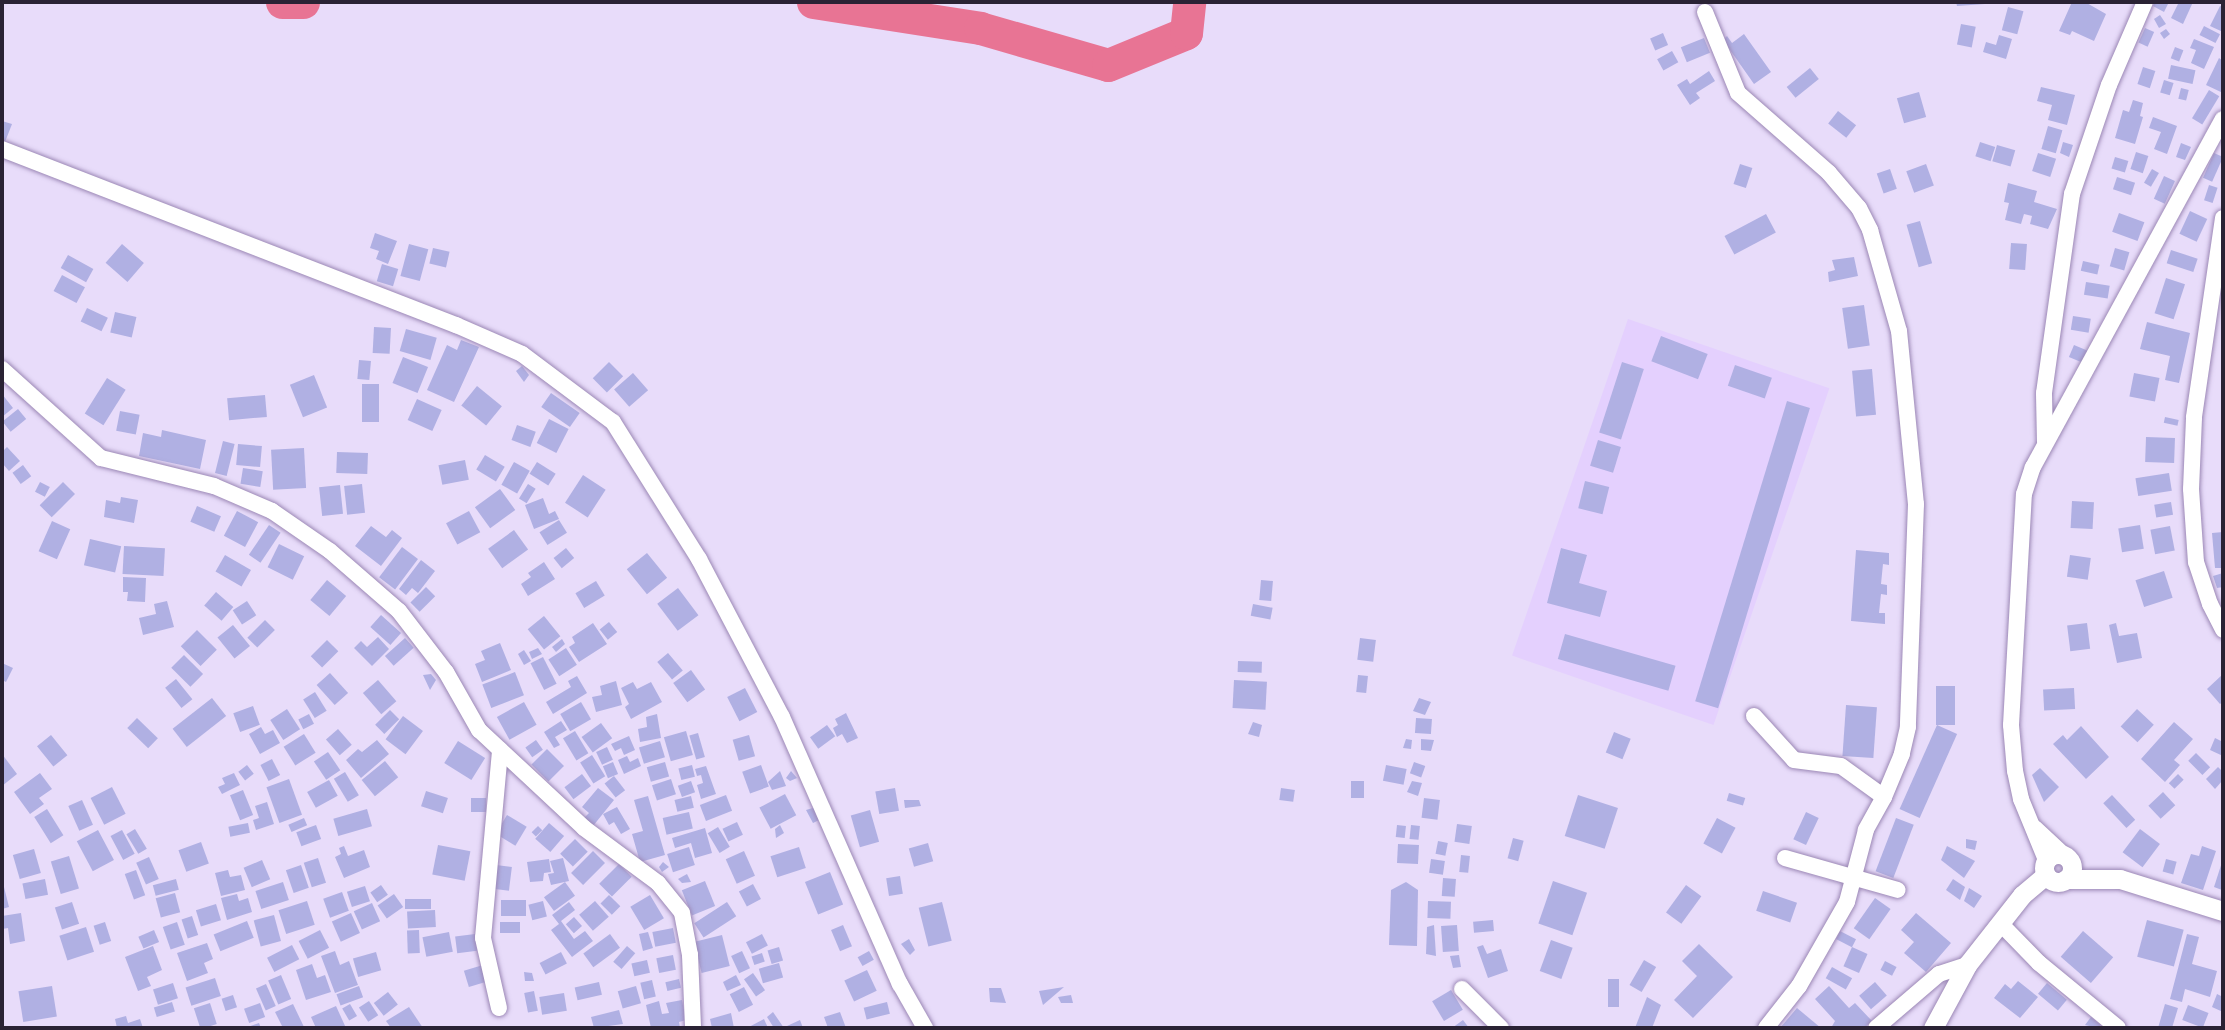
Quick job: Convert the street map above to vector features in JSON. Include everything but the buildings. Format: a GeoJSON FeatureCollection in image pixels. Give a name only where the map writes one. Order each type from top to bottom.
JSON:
{"type":"FeatureCollection","features":[{"type":"Feature","properties":{"kind":"street"},"geometry":{"type":"LineString","coordinates":[[2045,444],[2044,393],[2072,194],[2109,85],[2145,2]]}},
{"type":"Feature","properties":{"kind":"street"},"geometry":{"type":"LineString","coordinates":[[1705,12],[1738,93],[1829,173],[1859,208],[1870,230],[1899,331],[1908,402],[1916,517],[1908,727],[1902,754],[1884,797],[1866,830],[1847,902],[1799,986],[1766,1028]]}},
{"type":"Feature","properties":{"kind":"street"},"geometry":{"type":"LineString","coordinates":[[2223,119],[2045,444],[2024,494],[2011,725],[2015,771],[2030,822],[2059,869],[2091,877],[2120,879],[2223,911]]}},
{"type":"Feature","properties":{"kind":"street"},"geometry":{"type":"LineString","coordinates":[[2,149],[456,325],[522,354],[613,422],[699,559],[782,717],[900,985],[925,1028]]}},
{"type":"Feature","properties":{"kind":"street"},"geometry":{"type":"LineString","coordinates":[[2223,218],[2193,418],[2191,489],[2196,562],[2210,604],[2223,631]]}},
{"type":"Feature","properties":{"kind":"street"},"geometry":{"type":"LineString","coordinates":[[2,369],[101,458],[214,486],[272,511],[330,551],[399,611],[446,672],[479,730],[584,828],[658,883],[682,913],[690,955],[694,1028]]}},
{"type":"Feature","properties":{"kind":"street"},"geometry":{"type":"LineString","coordinates":[[1754,716],[1794,760],[1841,766],[1884,797]]}},
{"type":"Feature","properties":{"kind":"street"},"geometry":{"type":"LineString","coordinates":[[499,1008],[483,938],[500,750]]}},
{"type":"Feature","properties":{"kind":"street"},"geometry":{"type":"LineString","coordinates":[[1785,858],[1853,875],[1898,890]]}},
{"type":"Feature","properties":{"kind":"street"},"geometry":{"type":"LineString","coordinates":[[1933,1028],[1967,965],[2022,895],[2059,869]]}},
{"type":"Feature","properties":{"kind":"street"},"geometry":{"type":"LineString","coordinates":[[2000,923],[2039,963],[2118,1028]]}},
{"type":"Feature","properties":{"kind":"street"},"geometry":{"type":"LineString","coordinates":[[1876,1028],[1939,974],[1967,965]]}},
{"type":"Feature","properties":{"kind":"street"},"geometry":{"type":"LineString","coordinates":[[1462,989],[1501,1028]]}},
{"type":"Feature","properties":{"kind":"shaded area"},"geometry":{"type":"Polygon","coordinates":[[[1628,319],[1829,388],[1713,725],[1512,656],[1628,319]]]}},
{"type":"Feature","properties":{"kind":"waterway"},"geometry":{"type":"LineString","coordinates":[[282,2],[303,2]]}},
{"type":"Feature","properties":{"kind":"waterway"},"geometry":{"type":"LineString","coordinates":[[813,2],[980,28],[1108,65],[1186,33],[1189,2]]}}]}
